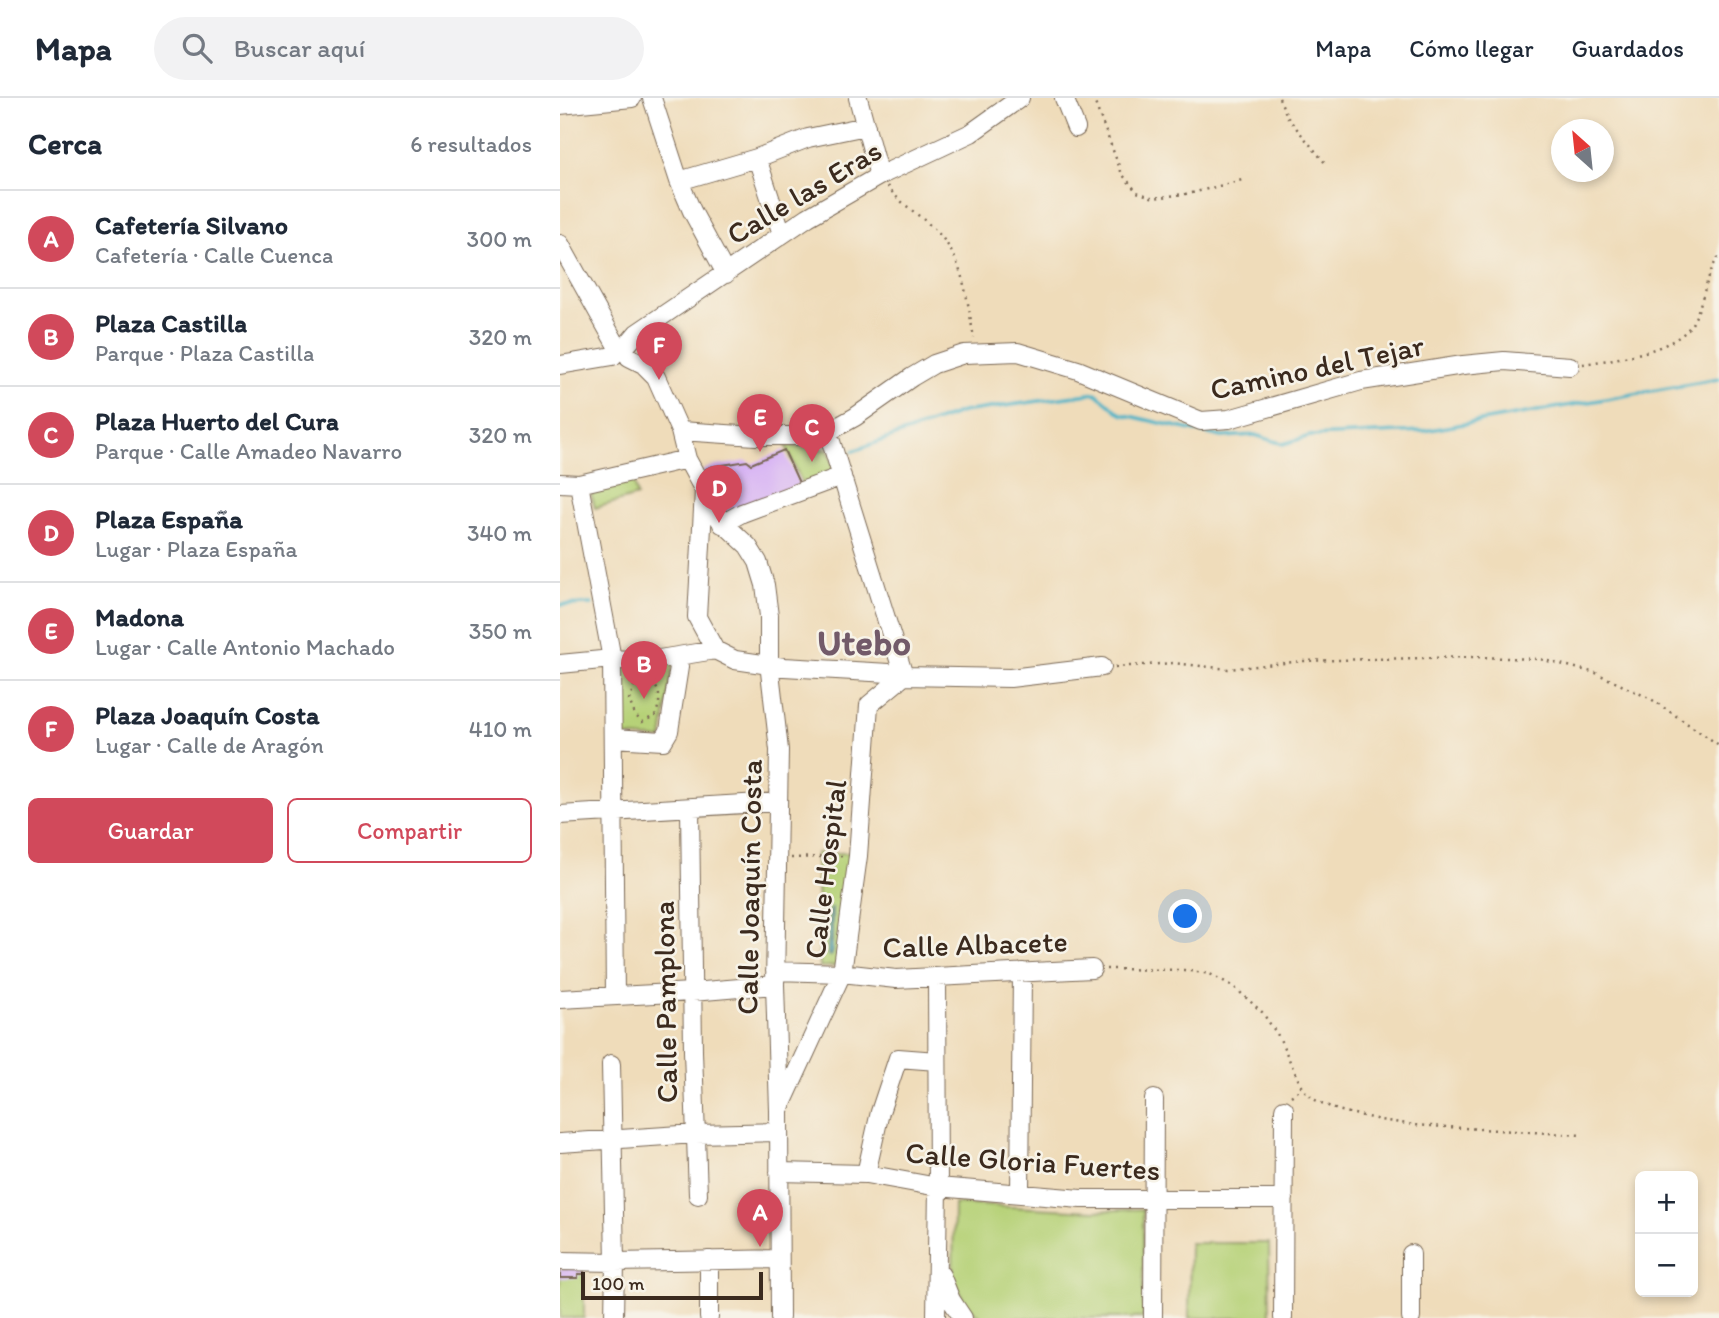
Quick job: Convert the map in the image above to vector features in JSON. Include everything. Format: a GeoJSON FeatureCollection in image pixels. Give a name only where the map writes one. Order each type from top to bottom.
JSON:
{"type":"FeatureCollection","features":[{"type":"Feature","properties":{"kind":"street"},"geometry":{"type":"LineString","coordinates":[[560,105],[632,98]]}},
{"type":"Feature","properties":{"kind":"street"},"geometry":{"type":"LineString","coordinates":[[652,98],[679,181],[726,274]]}},
{"type":"Feature","properties":{"kind":"street"},"geometry":{"type":"LineString","coordinates":[[858,98],[879,176]]}},
{"type":"Feature","properties":{"kind":"street","name":"Calle las Eras"},"geometry":{"type":"LineString","coordinates":[[621,351],[637,333],[782,234],[879,176],[971,133],[1020,98]]}},
{"type":"Feature","properties":{"kind":"street"},"geometry":{"type":"LineString","coordinates":[[1064,98],[1076,128]]}},
{"type":"Feature","properties":{"kind":"street"},"geometry":{"type":"LineString","coordinates":[[679,181],[757,158],[808,138],[866,126]]}},
{"type":"Feature","properties":{"kind":"street"},"geometry":{"type":"LineString","coordinates":[[757,158],[782,234]]}},
{"type":"Feature","properties":{"kind":"street"},"geometry":{"type":"LineString","coordinates":[[560,244],[621,351],[643,363],[656,377],[680,431],[687,459],[722,524],[742,513],[842,476]]}},
{"type":"Feature","properties":{"kind":"street"},"geometry":{"type":"LineString","coordinates":[[560,365],[621,351]]}},
{"type":"Feature","properties":{"kind":"street","name":"Camino del Tejar"},"geometry":{"type":"LineString","coordinates":[[976,353],[1018,352],[1078,370],[1201,421],[1229,419],[1361,381],[1463,365],[1504,361],[1570,366]]}},
{"type":"Feature","properties":{"kind":"street"},"geometry":{"type":"LineString","coordinates":[[680,431],[756,436],[803,436],[828,432],[934,364],[976,353]]}},
{"type":"Feature","properties":{"kind":"street"},"geometry":{"type":"LineString","coordinates":[[828,432],[904,676]]}},
{"type":"Feature","properties":{"kind":"street"},"geometry":{"type":"LineString","coordinates":[[560,483],[579,484],[687,459]]}},
{"type":"Feature","properties":{"kind":"street"},"geometry":{"type":"LineString","coordinates":[[579,484],[612,659],[615,996]]}},
{"type":"Feature","properties":{"kind":"street"},"geometry":{"type":"LineString","coordinates":[[704,491],[696,617],[715,650]]}},
{"type":"Feature","properties":{"kind":"street","name":"Calle Joaquín Costa"},"geometry":{"type":"LineString","coordinates":[[722,524],[748,546],[758,562],[765,585],[769,616],[769,663],[779,750],[775,978],[780,1318]]}},
{"type":"Feature","properties":{"kind":"street"},"geometry":{"type":"LineString","coordinates":[[560,664],[612,659],[647,661],[715,650],[735,660],[904,676],[1010,678],[1102,667]]}},
{"type":"Feature","properties":{"kind":"street"},"geometry":{"type":"LineString","coordinates":[[613,738],[663,741],[669,731],[679,667],[675,658]]}},
{"type":"Feature","properties":{"kind":"street","name":"Calle Hospital"},"geometry":{"type":"LineString","coordinates":[[779,1111],[842,973],[858,856],[869,705],[904,676]]}},
{"type":"Feature","properties":{"kind":"street"},"geometry":{"type":"LineString","coordinates":[[560,815],[778,802]]}},
{"type":"Feature","properties":{"kind":"street","name":"Calle Pamplona"},"geometry":{"type":"LineString","coordinates":[[690,808],[698,1195]]}},
{"type":"Feature","properties":{"kind":"street","name":"Calle Albacete"},"geometry":{"type":"LineString","coordinates":[[560,999],[692,992],[775,978],[842,973],[896,979],[1092,969]]}},
{"type":"Feature","properties":{"kind":"street"},"geometry":{"type":"LineString","coordinates":[[1020,1194],[1022,972]]}},
{"type":"Feature","properties":{"kind":"street"},"geometry":{"type":"LineString","coordinates":[[936,1318],[937,977]]}},
{"type":"Feature","properties":{"kind":"street"},"geometry":{"type":"LineString","coordinates":[[866,1174],[880,1112],[898,1058],[937,1061]]}},
{"type":"Feature","properties":{"kind":"street"},"geometry":{"type":"LineString","coordinates":[[611,1064],[614,1318]]}},
{"type":"Feature","properties":{"kind":"street"},"geometry":{"type":"LineString","coordinates":[[1153,1318],[1154,1099]]}},
{"type":"Feature","properties":{"kind":"street"},"geometry":{"type":"LineString","coordinates":[[1283,1110],[1283,1318]]}},
{"type":"Feature","properties":{"kind":"street"},"geometry":{"type":"LineString","coordinates":[[560,1143],[696,1134],[778,1132]]}},
{"type":"Feature","properties":{"kind":"street","name":"Calle Gloria Fuertes"},"geometry":{"type":"LineString","coordinates":[[779,1172],[866,1174],[938,1187],[1081,1199],[1284,1199]]}},
{"type":"Feature","properties":{"kind":"street"},"geometry":{"type":"LineString","coordinates":[[1411,1254],[1412,1318]]}},
{"type":"Feature","properties":{"kind":"street"},"geometry":{"type":"LineString","coordinates":[[560,1261],[779,1259]]}},
{"type":"Feature","properties":{"kind":"street"},"geometry":{"type":"LineString","coordinates":[[709,1260],[709,1318]]}},
{"type":"Feature","properties":{"kind":"street"},"geometry":{"type":"LineString","coordinates":[[937,1263],[951,1300],[963,1318]]}},
{"type":"Feature","properties":{"kind":"path"},"geometry":{"type":"LineString","coordinates":[[1093,98],[1122,174],[1137,192],[1154,198],[1192,193],[1247,179]]}},
{"type":"Feature","properties":{"kind":"path"},"geometry":{"type":"LineString","coordinates":[[1279,98],[1288,118],[1326,163]]}},
{"type":"Feature","properties":{"kind":"path"},"geometry":{"type":"LineString","coordinates":[[879,176],[901,202],[940,234],[951,250],[961,270],[976,353]]}},
{"type":"Feature","properties":{"kind":"path"},"geometry":{"type":"LineString","coordinates":[[1570,366],[1626,356],[1674,342],[1692,324],[1711,268],[1719,256]]}},
{"type":"Feature","properties":{"kind":"path"},"geometry":{"type":"LineString","coordinates":[[1102,667],[1174,663],[1228,669],[1303,661],[1476,657],[1540,659],[1596,673],[1640,694],[1689,723],[1719,745]]}},
{"type":"Feature","properties":{"kind":"path"},"geometry":{"type":"LineString","coordinates":[[647,677],[658,687],[660,702],[654,716],[642,722],[635,715],[629,700],[635,684],[647,677]]}},
{"type":"Feature","properties":{"kind":"path"},"geometry":{"type":"LineString","coordinates":[[777,858],[858,856]]}},
{"type":"Feature","properties":{"kind":"path"},"geometry":{"type":"LineString","coordinates":[[1092,969],[1184,970],[1210,974],[1233,986],[1262,1012],[1279,1037],[1302,1088],[1314,1099],[1337,1110],[1414,1125],[1581,1135]]}},
{"type":"Feature","properties":{"kind":"green space"},"geometry":{"type":"Polygon","coordinates":[[[786,446],[828,450],[836,473],[803,486],[786,446]]]}},
{"type":"Feature","properties":{"kind":"green space"},"geometry":{"type":"Polygon","coordinates":[[[632,479],[637,496],[595,508],[590,490],[632,479]]]}},
{"type":"Feature","properties":{"kind":"green space"},"geometry":{"type":"Polygon","coordinates":[[[673,662],[662,739],[615,736],[616,665],[673,662]]]}},
{"type":"Feature","properties":{"kind":"green space"},"geometry":{"type":"Polygon","coordinates":[[[816,853],[856,853],[838,966],[820,967],[816,853]]]}},
{"type":"Feature","properties":{"kind":"green space"},"geometry":{"type":"Polygon","coordinates":[[[954,1204],[1094,1211],[1143,1209],[1143,1318],[981,1318],[965,1303],[953,1278],[954,1204]]]}},
{"type":"Feature","properties":{"kind":"green space"},"geometry":{"type":"Polygon","coordinates":[[[1190,1243],[1269,1243],[1270,1318],[1189,1318],[1190,1243]]]}},
{"type":"Feature","properties":{"kind":"green space"},"geometry":{"type":"Polygon","coordinates":[[[560,1269],[584,1269],[584,1318],[560,1318],[560,1269]]]}},
{"type":"Feature","properties":{"kind":"water"},"geometry":{"type":"Polygon","coordinates":[[[832,908],[832,955],[830,956],[828,954],[832,908]]]}},
{"type":"Feature","properties":{"kind":"building"},"geometry":{"type":"Polygon","coordinates":[[[784,450],[800,485],[723,514],[718,504],[729,499],[723,487],[713,492],[702,471],[710,467],[747,461],[751,464],[784,450]]]}},
{"type":"Feature","properties":{"kind":"building"},"geometry":{"type":"Polygon","coordinates":[[[560,1269],[584,1269],[584,1274],[578,1274],[578,1278],[560,1278],[560,1269]]]}},
{"type":"Feature","properties":{"kind":"waterway"},"geometry":{"type":"LineString","coordinates":[[853,451],[962,412],[1096,393],[1121,414],[1222,437],[1255,435],[1283,444],[1310,436],[1424,431],[1719,379]]}},
{"type":"Feature","properties":{"kind":"waterway"},"geometry":{"type":"LineString","coordinates":[[560,605],[592,604]]}},
{"type":"Feature","properties":{"kind":"place","name":"Plaza Joaquín Costa"},"geometry":{"type":"Point","coordinates":[659,380]}},
{"type":"Feature","properties":{"kind":"place","name":"Madona"},"geometry":{"type":"Point","coordinates":[760,452]}},
{"type":"Feature","properties":{"kind":"place","name":"Plaza Huerto del Cura"},"geometry":{"type":"Point","coordinates":[812,462]}},
{"type":"Feature","properties":{"kind":"place","name":"Plaza España"},"geometry":{"type":"Point","coordinates":[719,523]}},
{"type":"Feature","properties":{"kind":"place","name":"Plaza Castilla"},"geometry":{"type":"Point","coordinates":[644,699]}},
{"type":"Feature","properties":{"kind":"place","name":"Cafetería Silvano"},"geometry":{"type":"Point","coordinates":[760,1247]}},
{"type":"Feature","properties":{"kind":"district","name":"Utebo"},"geometry":{"type":"Point","coordinates":[864,642]}}]}
